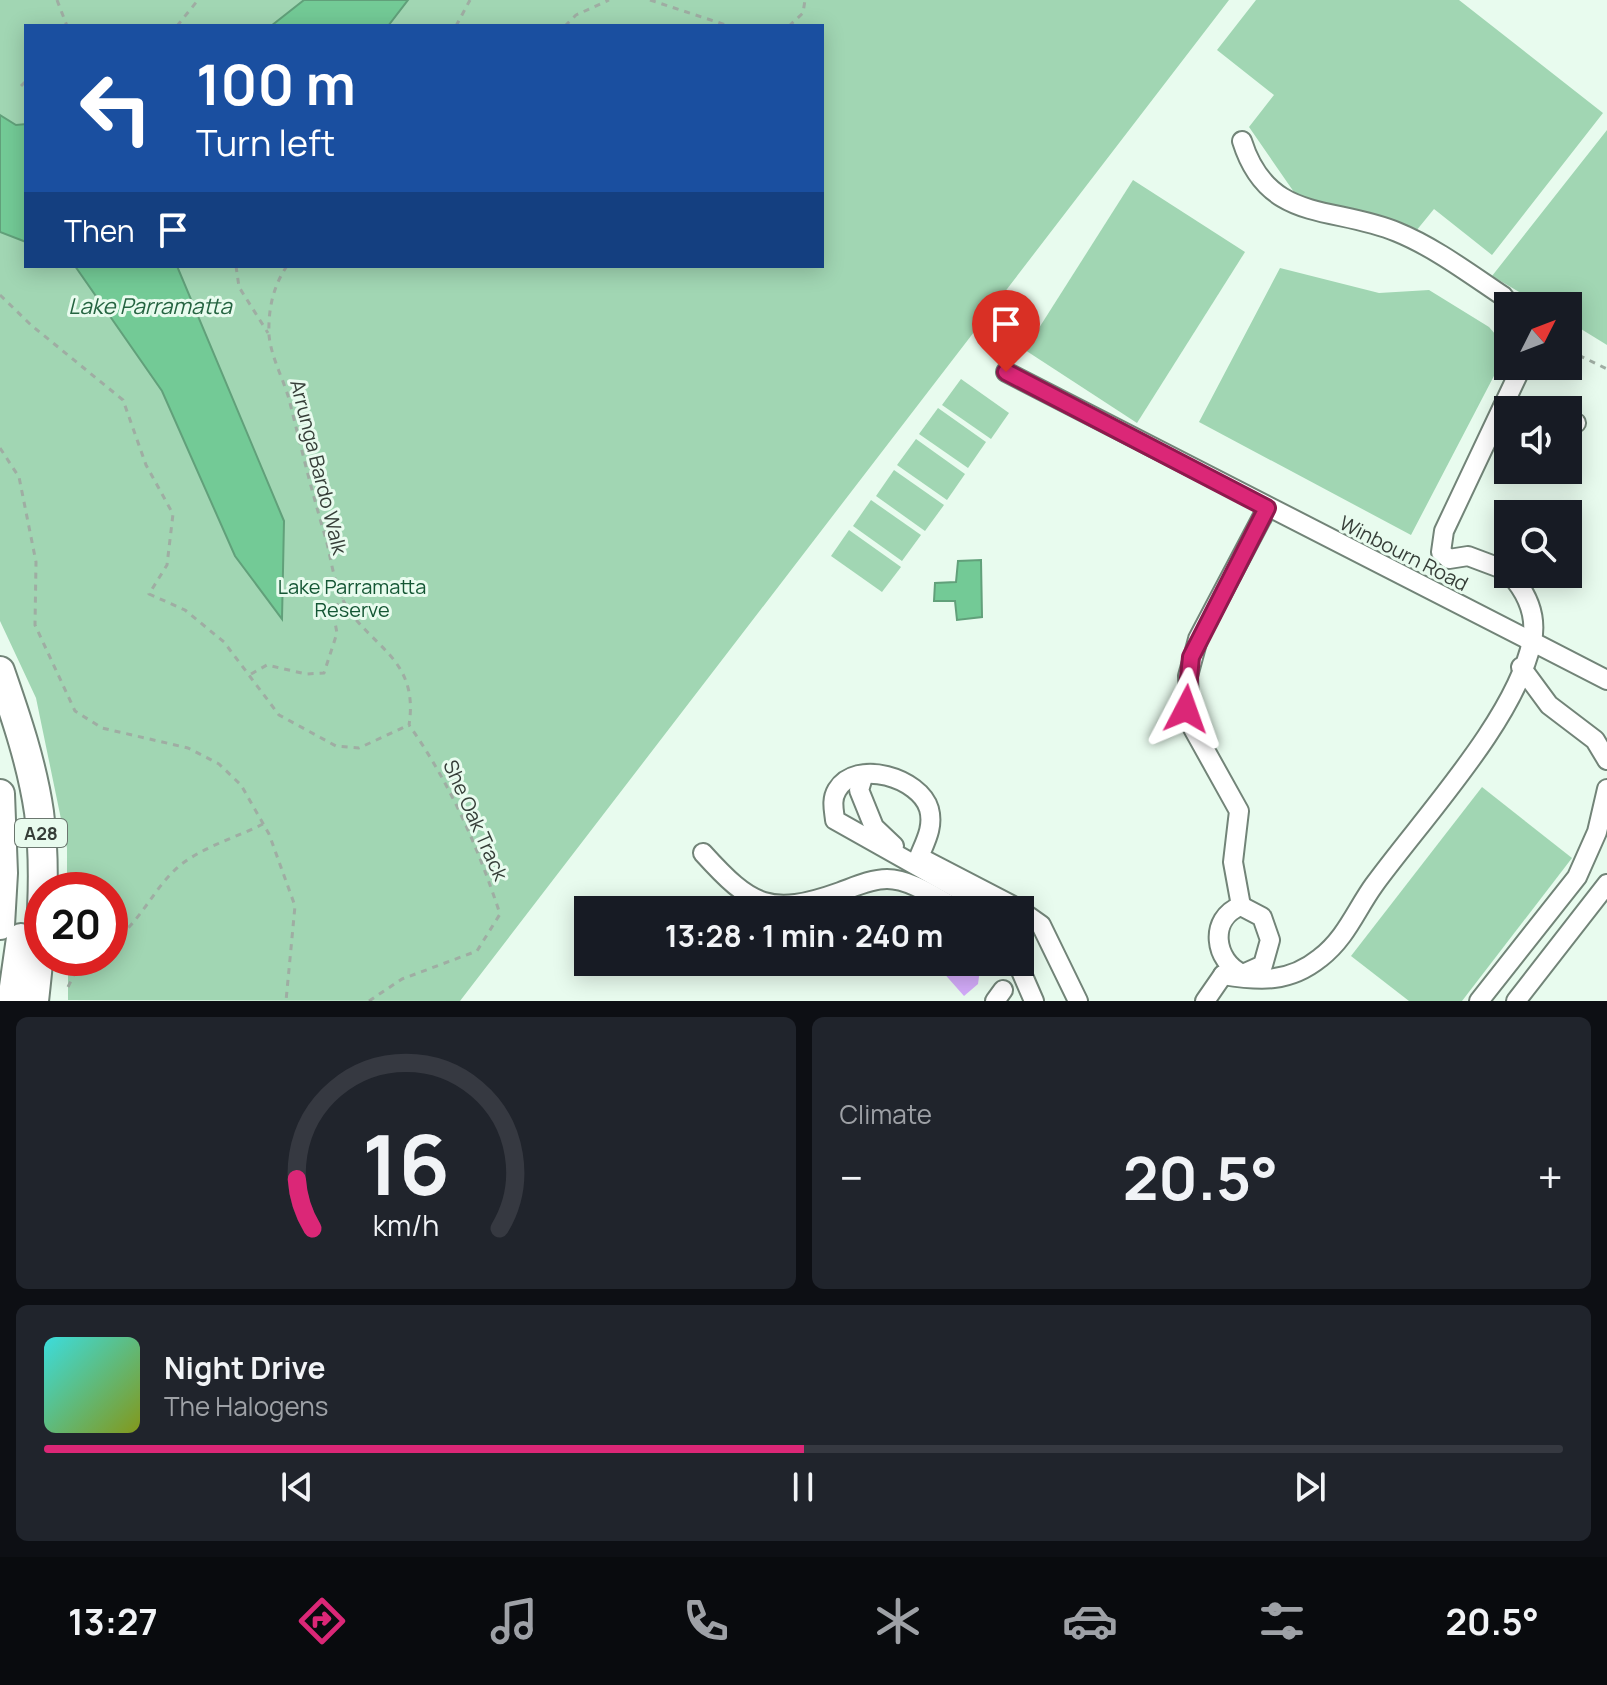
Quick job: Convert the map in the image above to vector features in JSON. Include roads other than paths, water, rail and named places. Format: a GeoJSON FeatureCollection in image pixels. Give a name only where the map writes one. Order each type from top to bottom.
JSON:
{"type":"FeatureCollection","features":[{"type":"Feature","properties":{"kind":"highway"},"geometry":{"type":"LineString","coordinates":[[0,671],[15,736],[24,811],[20,959],[12,1001]]}},
{"type":"Feature","properties":{"kind":"highway","name":"A28"},"geometry":{"type":"LineString","coordinates":[[0,671],[28,759],[39,812],[42,871],[34,1001]]}},
{"type":"Feature","properties":{"kind":"highway"},"geometry":{"type":"LineString","coordinates":[[0,794],[3,873],[0,925]]}},
{"type":"Feature","properties":{"kind":"street"},"geometry":{"type":"LineString","coordinates":[[1242,141],[1258,180],[1277,194],[1301,208],[1395,231],[1420,243],[1497,292]]}},
{"type":"Feature","properties":{"kind":"street","name":"Winbourn Road"},"geometry":{"type":"LineString","coordinates":[[1006,372],[1607,680]]}},
{"type":"Feature","properties":{"kind":"street"},"geometry":{"type":"LineString","coordinates":[[1494,567],[1468,556],[1449,559],[1441,552],[1444,531],[1515,380]]}},
{"type":"Feature","properties":{"kind":"street"},"geometry":{"type":"LineString","coordinates":[[1485,439],[1494,432]]}},
{"type":"Feature","properties":{"kind":"street"},"geometry":{"type":"LineString","coordinates":[[1241,906],[1233,862],[1239,811],[1190,723],[1188,676],[1198,639],[1267,508]]}},
{"type":"Feature","properties":{"kind":"street"},"geometry":{"type":"LineString","coordinates":[[1227,972],[1263,982],[1289,977],[1320,959],[1345,934],[1364,898],[1509,703],[1531,643],[1534,622],[1529,604],[1519,588]]}},
{"type":"Feature","properties":{"kind":"street"},"geometry":{"type":"LineString","coordinates":[[1521,667],[1549,705],[1595,740],[1607,760]]}},
{"type":"Feature","properties":{"kind":"street"},"geometry":{"type":"LineString","coordinates":[[863,777],[859,790],[874,827],[893,845],[1017,908],[1041,925],[1078,1001]]}},
{"type":"Feature","properties":{"kind":"street"},"geometry":{"type":"LineString","coordinates":[[919,857],[927,841],[930,823],[929,809],[918,790],[898,779],[863,777],[844,782],[833,802],[835,820],[970,896]]}},
{"type":"Feature","properties":{"kind":"street"},"geometry":{"type":"LineString","coordinates":[[1479,1001],[1577,877],[1597,832],[1607,789]]}},
{"type":"Feature","properties":{"kind":"street"},"geometry":{"type":"LineString","coordinates":[[703,853],[739,892],[747,896]]}},
{"type":"Feature","properties":{"kind":"street"},"geometry":{"type":"LineString","coordinates":[[831,896],[884,878],[900,881],[931,896]]}},
{"type":"Feature","properties":{"kind":"street"},"geometry":{"type":"LineString","coordinates":[[1516,1001],[1607,884]]}},
{"type":"Feature","properties":{"kind":"street"},"geometry":{"type":"LineString","coordinates":[[1227,972],[1253,972],[1263,965],[1269,952],[1270,940],[1262,917],[1241,906]]}},
{"type":"Feature","properties":{"kind":"street"},"geometry":{"type":"LineString","coordinates":[[1205,1001],[1227,972],[1218,928],[1223,918],[1241,906]]}},
{"type":"Feature","properties":{"kind":"street"},"geometry":{"type":"LineString","coordinates":[[1034,936],[1067,1001]]}},
{"type":"Feature","properties":{"kind":"street"},"geometry":{"type":"LineString","coordinates":[[1023,976],[1034,1001]]}},
{"type":"Feature","properties":{"kind":"water"},"geometry":{"type":"Polygon","coordinates":[[[304,0],[408,0],[390,24],[274,24],[304,0]]]}},
{"type":"Feature","properties":{"kind":"water"},"geometry":{"type":"Polygon","coordinates":[[[0,115],[16,125],[24,124],[24,241],[0,232],[0,115]]]}},
{"type":"Feature","properties":{"kind":"water","name":"Lake Parramatta"},"geometry":{"type":"Polygon","coordinates":[[[76,268],[178,268],[284,521],[282,619],[235,556],[162,391],[76,268]]]}},
{"type":"Feature","properties":{"kind":"water"},"geometry":{"type":"Polygon","coordinates":[[[981,560],[982,617],[957,620],[955,601],[934,601],[935,583],[956,582],[958,561],[981,560]]]}},
{"type":"Feature","properties":{"kind":"park label","name":"Lake Parramatta Reserve"},"geometry":{"type":"Point","coordinates":[352,598]}}]}
